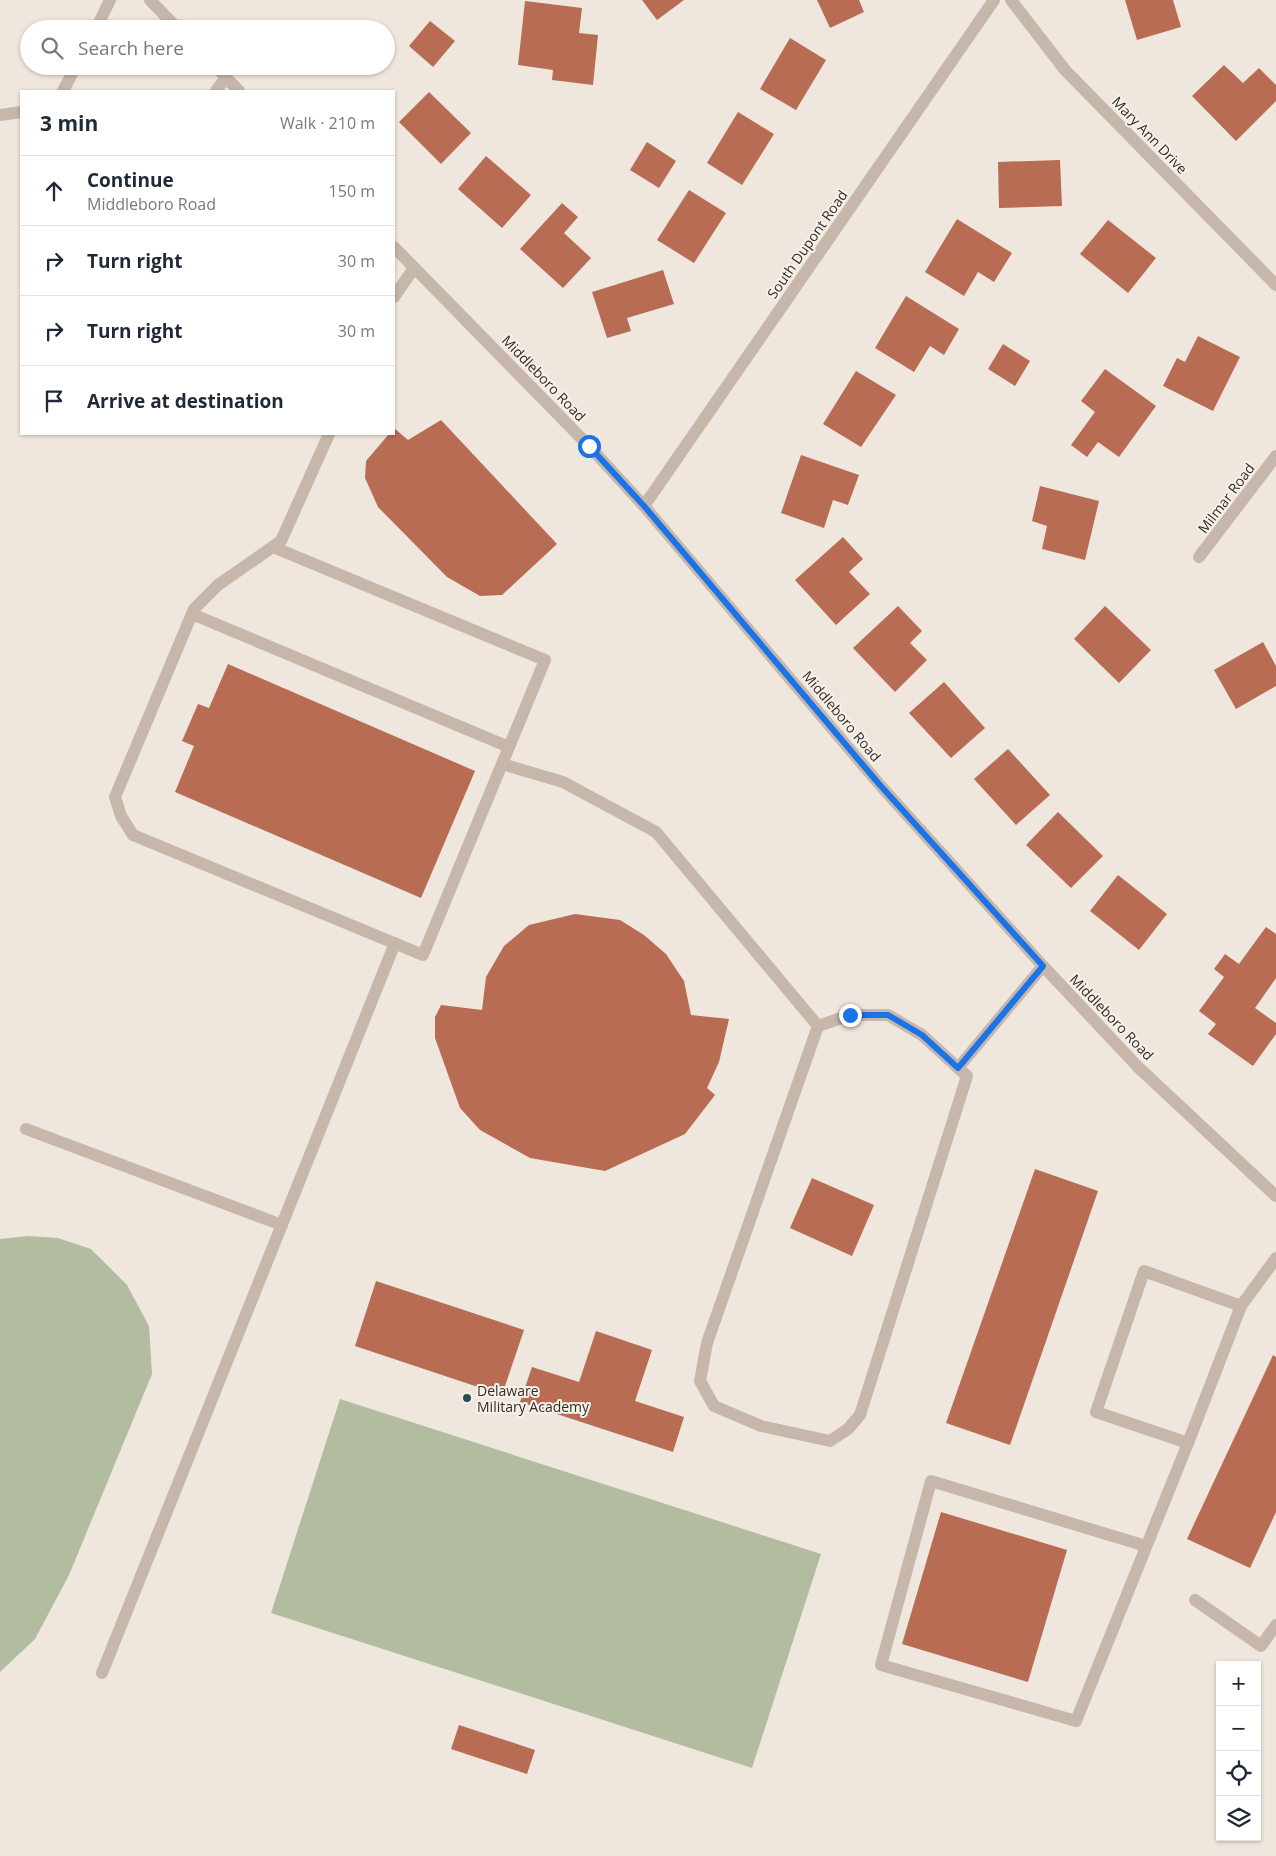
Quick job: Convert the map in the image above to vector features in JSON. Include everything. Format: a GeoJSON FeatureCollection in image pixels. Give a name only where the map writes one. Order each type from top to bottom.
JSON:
{"type":"FeatureCollection","features":[{"type":"Feature","properties":{"kind":"street"},"geometry":{"type":"LineString","coordinates":[[100,20],[110,0]]}},
{"type":"Feature","properties":{"kind":"street"},"geometry":{"type":"LineString","coordinates":[[150,0],[169,20]]}},
{"type":"Feature","properties":{"kind":"street","name":"South Dupont Road"},"geometry":{"type":"LineString","coordinates":[[644,506],[994,0]]}},
{"type":"Feature","properties":{"kind":"street","name":"Mary Ann Drive"},"geometry":{"type":"LineString","coordinates":[[1011,0],[1065,70],[1276,285]]}},
{"type":"Feature","properties":{"kind":"street"},"geometry":{"type":"LineString","coordinates":[[64,90],[71,75]]}},
{"type":"Feature","properties":{"kind":"street"},"geometry":{"type":"LineString","coordinates":[[217,90],[226,77],[238,90]]}},
{"type":"Feature","properties":{"kind":"street"},"geometry":{"type":"LineString","coordinates":[[0,115],[20,112]]}},
{"type":"Feature","properties":{"kind":"street","name":"Middleboro Road"},"geometry":{"type":"LineString","coordinates":[[395,248],[589,446],[644,506],[879,784],[1043,966],[1138,1067],[1276,1196]]}},
{"type":"Feature","properties":{"kind":"street"},"geometry":{"type":"LineString","coordinates":[[395,296],[414,268]]}},
{"type":"Feature","properties":{"kind":"street"},"geometry":{"type":"LineString","coordinates":[[273,547],[546,660],[423,955],[133,835],[121,816],[115,797],[194,609],[218,586],[273,547],[282,542],[329,435]]}},
{"type":"Feature","properties":{"kind":"street","name":"Milmar Road"},"geometry":{"type":"LineString","coordinates":[[1199,557],[1276,456]]}},
{"type":"Feature","properties":{"kind":"street"},"geometry":{"type":"LineString","coordinates":[[192,614],[509,747]]}},
{"type":"Feature","properties":{"kind":"street"},"geometry":{"type":"LineString","coordinates":[[502,764],[563,782],[656,832],[818,1026]]}},
{"type":"Feature","properties":{"kind":"street"},"geometry":{"type":"LineString","coordinates":[[102,1673],[395,943]]}},
{"type":"Feature","properties":{"kind":"street"},"geometry":{"type":"LineString","coordinates":[[958,1068],[1043,966]]}},
{"type":"Feature","properties":{"kind":"street"},"geometry":{"type":"LineString","coordinates":[[850,1015],[888,1015],[922,1035],[967,1076],[860,1415],[848,1429],[830,1441],[761,1426],[714,1406],[700,1381],[707,1343],[818,1026],[850,1015]]}},
{"type":"Feature","properties":{"kind":"street"},"geometry":{"type":"LineString","coordinates":[[26,1130],[282,1225]]}},
{"type":"Feature","properties":{"kind":"street"},"geometry":{"type":"LineString","coordinates":[[1146,1546],[931,1481],[881,1665],[1076,1721],[1188,1443],[1242,1306],[1276,1258]]}},
{"type":"Feature","properties":{"kind":"street"},"geometry":{"type":"LineString","coordinates":[[1188,1443],[1096,1412],[1144,1271],[1242,1306]]}},
{"type":"Feature","properties":{"kind":"street"},"geometry":{"type":"LineString","coordinates":[[1195,1600],[1261,1646],[1276,1625]]}},
{"type":"Feature","properties":{"kind":"green space"},"geometry":{"type":"Polygon","coordinates":[[[28,1236],[58,1238],[91,1249],[127,1285],[149,1326],[152,1374],[69,1575],[35,1639],[0,1672],[0,1239],[28,1236]]]}},
{"type":"Feature","properties":{"kind":"green space"},"geometry":{"type":"Polygon","coordinates":[[[340,1399],[821,1554],[752,1768],[271,1613],[340,1399]]]}},
{"type":"Feature","properties":{"kind":"building"},"geometry":{"type":"Polygon","coordinates":[[[642,0],[684,0],[657,20],[642,0]]]}},
{"type":"Feature","properties":{"kind":"building"},"geometry":{"type":"Polygon","coordinates":[[[817,0],[859,0],[864,12],[830,28],[817,0]]]}},
{"type":"Feature","properties":{"kind":"building"},"geometry":{"type":"Polygon","coordinates":[[[1125,0],[1173,0],[1181,27],[1137,40],[1125,0]]]}},
{"type":"Feature","properties":{"kind":"building"},"geometry":{"type":"Polygon","coordinates":[[[525,1],[582,8],[579,33],[598,35],[593,85],[552,80],[553,70],[518,65],[525,1]]]}},
{"type":"Feature","properties":{"kind":"building"},"geometry":{"type":"Polygon","coordinates":[[[430,21],[455,41],[433,67],[409,46],[430,21]]]}},
{"type":"Feature","properties":{"kind":"building"},"geometry":{"type":"Polygon","coordinates":[[[790,38],[826,60],[796,110],[760,89],[790,38]]]}},
{"type":"Feature","properties":{"kind":"building"},"geometry":{"type":"Polygon","coordinates":[[[1224,65],[1243,83],[1259,68],[1276,85],[1276,101],[1236,141],[1192,96],[1224,65]]]}},
{"type":"Feature","properties":{"kind":"building"},"geometry":{"type":"Polygon","coordinates":[[[429,92],[471,133],[441,164],[399,122],[429,92]]]}},
{"type":"Feature","properties":{"kind":"building"},"geometry":{"type":"Polygon","coordinates":[[[738,112],[774,134],[742,185],[707,163],[738,112]]]}},
{"type":"Feature","properties":{"kind":"building"},"geometry":{"type":"Polygon","coordinates":[[[647,142],[676,161],[659,188],[630,170],[647,142]]]}},
{"type":"Feature","properties":{"kind":"building"},"geometry":{"type":"Polygon","coordinates":[[[486,156],[531,195],[502,228],[458,189],[486,156]]]}},
{"type":"Feature","properties":{"kind":"building"},"geometry":{"type":"Polygon","coordinates":[[[1060,160],[1062,206],[999,208],[998,162],[1060,160]]]}},
{"type":"Feature","properties":{"kind":"building"},"geometry":{"type":"Polygon","coordinates":[[[689,190],[726,213],[694,263],[657,240],[689,190]]]}},
{"type":"Feature","properties":{"kind":"building"},"geometry":{"type":"Polygon","coordinates":[[[562,203],[578,217],[564,233],[591,258],[563,288],[520,249],[562,203]]]}},
{"type":"Feature","properties":{"kind":"building"},"geometry":{"type":"Polygon","coordinates":[[[957,219],[1012,253],[994,282],[978,272],[964,296],[925,272],[957,219]]]}},
{"type":"Feature","properties":{"kind":"building"},"geometry":{"type":"Polygon","coordinates":[[[1108,220],[1156,258],[1128,293],[1080,254],[1108,220]]]}},
{"type":"Feature","properties":{"kind":"building"},"geometry":{"type":"Polygon","coordinates":[[[663,270],[674,304],[627,318],[631,331],[607,338],[592,292],[663,270]]]}},
{"type":"Feature","properties":{"kind":"building"},"geometry":{"type":"Polygon","coordinates":[[[906,296],[959,329],[944,355],[930,346],[914,372],[875,348],[906,296]]]}},
{"type":"Feature","properties":{"kind":"building"},"geometry":{"type":"Polygon","coordinates":[[[1198,336],[1240,357],[1213,411],[1163,386],[1177,358],[1185,362],[1198,336]]]}},
{"type":"Feature","properties":{"kind":"building"},"geometry":{"type":"Polygon","coordinates":[[[1003,344],[1030,361],[1015,386],[988,369],[1003,344]]]}},
{"type":"Feature","properties":{"kind":"building"},"geometry":{"type":"Polygon","coordinates":[[[1105,369],[1156,406],[1119,457],[1098,442],[1087,457],[1071,445],[1095,412],[1081,401],[1105,369]]]}},
{"type":"Feature","properties":{"kind":"building"},"geometry":{"type":"Polygon","coordinates":[[[856,371],[896,395],[861,447],[823,424],[856,371]]]}},
{"type":"Feature","properties":{"kind":"building"},"geometry":{"type":"Polygon","coordinates":[[[441,420],[557,544],[502,595],[480,596],[447,577],[378,507],[365,478],[366,461],[388,435],[395,435],[395,429],[408,440],[441,420]]]}},
{"type":"Feature","properties":{"kind":"building"},"geometry":{"type":"Polygon","coordinates":[[[801,455],[859,475],[848,505],[833,500],[824,528],[781,513],[801,455]]]}},
{"type":"Feature","properties":{"kind":"building"},"geometry":{"type":"Polygon","coordinates":[[[1040,486],[1099,501],[1085,560],[1042,549],[1047,526],[1032,521],[1040,486]]]}},
{"type":"Feature","properties":{"kind":"building"},"geometry":{"type":"Polygon","coordinates":[[[843,537],[863,559],[849,572],[870,594],[836,625],[795,580],[843,537]]]}},
{"type":"Feature","properties":{"kind":"building"},"geometry":{"type":"Polygon","coordinates":[[[898,606],[922,631],[910,643],[927,660],[895,692],[853,648],[898,606]]]}},
{"type":"Feature","properties":{"kind":"building"},"geometry":{"type":"Polygon","coordinates":[[[1105,606],[1151,650],[1119,683],[1074,639],[1105,606]]]}},
{"type":"Feature","properties":{"kind":"building"},"geometry":{"type":"Polygon","coordinates":[[[1263,642],[1276,666],[1276,686],[1236,709],[1214,670],[1263,642]]]}},
{"type":"Feature","properties":{"kind":"building"},"geometry":{"type":"Polygon","coordinates":[[[228,664],[475,771],[421,898],[175,792],[194,746],[182,741],[198,704],[209,708],[228,664]]]}},
{"type":"Feature","properties":{"kind":"building"},"geometry":{"type":"Polygon","coordinates":[[[944,682],[985,728],[951,758],[909,713],[944,682]]]}},
{"type":"Feature","properties":{"kind":"building"},"geometry":{"type":"Polygon","coordinates":[[[1008,749],[1050,795],[1016,825],[974,779],[1008,749]]]}},
{"type":"Feature","properties":{"kind":"building"},"geometry":{"type":"Polygon","coordinates":[[[1058,812],[1103,856],[1071,888],[1026,845],[1058,812]]]}},
{"type":"Feature","properties":{"kind":"building"},"geometry":{"type":"Polygon","coordinates":[[[1118,875],[1167,914],[1139,950],[1090,911],[1118,875]]]}},
{"type":"Feature","properties":{"kind":"building"},"geometry":{"type":"Polygon","coordinates":[[[575,914],[620,920],[644,935],[666,954],[684,981],[691,1015],[729,1019],[719,1062],[707,1088],[715,1095],[685,1134],[605,1171],[530,1158],[480,1130],[460,1108],[435,1038],[435,1017],[441,1005],[482,1010],[486,977],[504,946],[529,925],[575,914]]]}},
{"type":"Feature","properties":{"kind":"building"},"geometry":{"type":"Polygon","coordinates":[[[1266,927],[1276,934],[1276,978],[1255,1008],[1276,1023],[1276,1034],[1253,1066],[1208,1034],[1216,1024],[1199,1011],[1224,977],[1214,969],[1225,954],[1239,964],[1266,927]]]}},
{"type":"Feature","properties":{"kind":"building"},"geometry":{"type":"Polygon","coordinates":[[[1035,1169],[1098,1191],[1010,1445],[946,1423],[1035,1169]]]}},
{"type":"Feature","properties":{"kind":"building"},"geometry":{"type":"Polygon","coordinates":[[[812,1178],[874,1205],[852,1256],[790,1228],[812,1178]]]}},
{"type":"Feature","properties":{"kind":"building"},"geometry":{"type":"Polygon","coordinates":[[[376,1281],[524,1330],[502,1395],[355,1346],[376,1281]]]}},
{"type":"Feature","properties":{"kind":"building"},"geometry":{"type":"Polygon","coordinates":[[[596,1331],[652,1350],[635,1401],[684,1417],[673,1452],[520,1402],[532,1367],[579,1382],[596,1331]]]}},
{"type":"Feature","properties":{"kind":"building"},"geometry":{"type":"Polygon","coordinates":[[[1273,1355],[1276,1357],[1276,1512],[1250,1568],[1187,1539],[1273,1355]]]}},
{"type":"Feature","properties":{"kind":"building"},"geometry":{"type":"Polygon","coordinates":[[[941,1512],[1067,1550],[1028,1682],[902,1644],[941,1512]]]}},
{"type":"Feature","properties":{"kind":"building"},"geometry":{"type":"Polygon","coordinates":[[[459,1725],[535,1750],[527,1774],[451,1749],[459,1725]]]}},
{"type":"Feature","properties":{"kind":"place","name":"Delaware Military Academy"},"geometry":{"type":"Point","coordinates":[467,1398]}},
{"type":"Feature","properties":{"kind":"route"},"geometry":{"type":"LineString","coordinates":[[589,446],[644,506],[879,784],[1043,966],[958,1068],[922,1035],[888,1015],[850,1015]]}}]}
